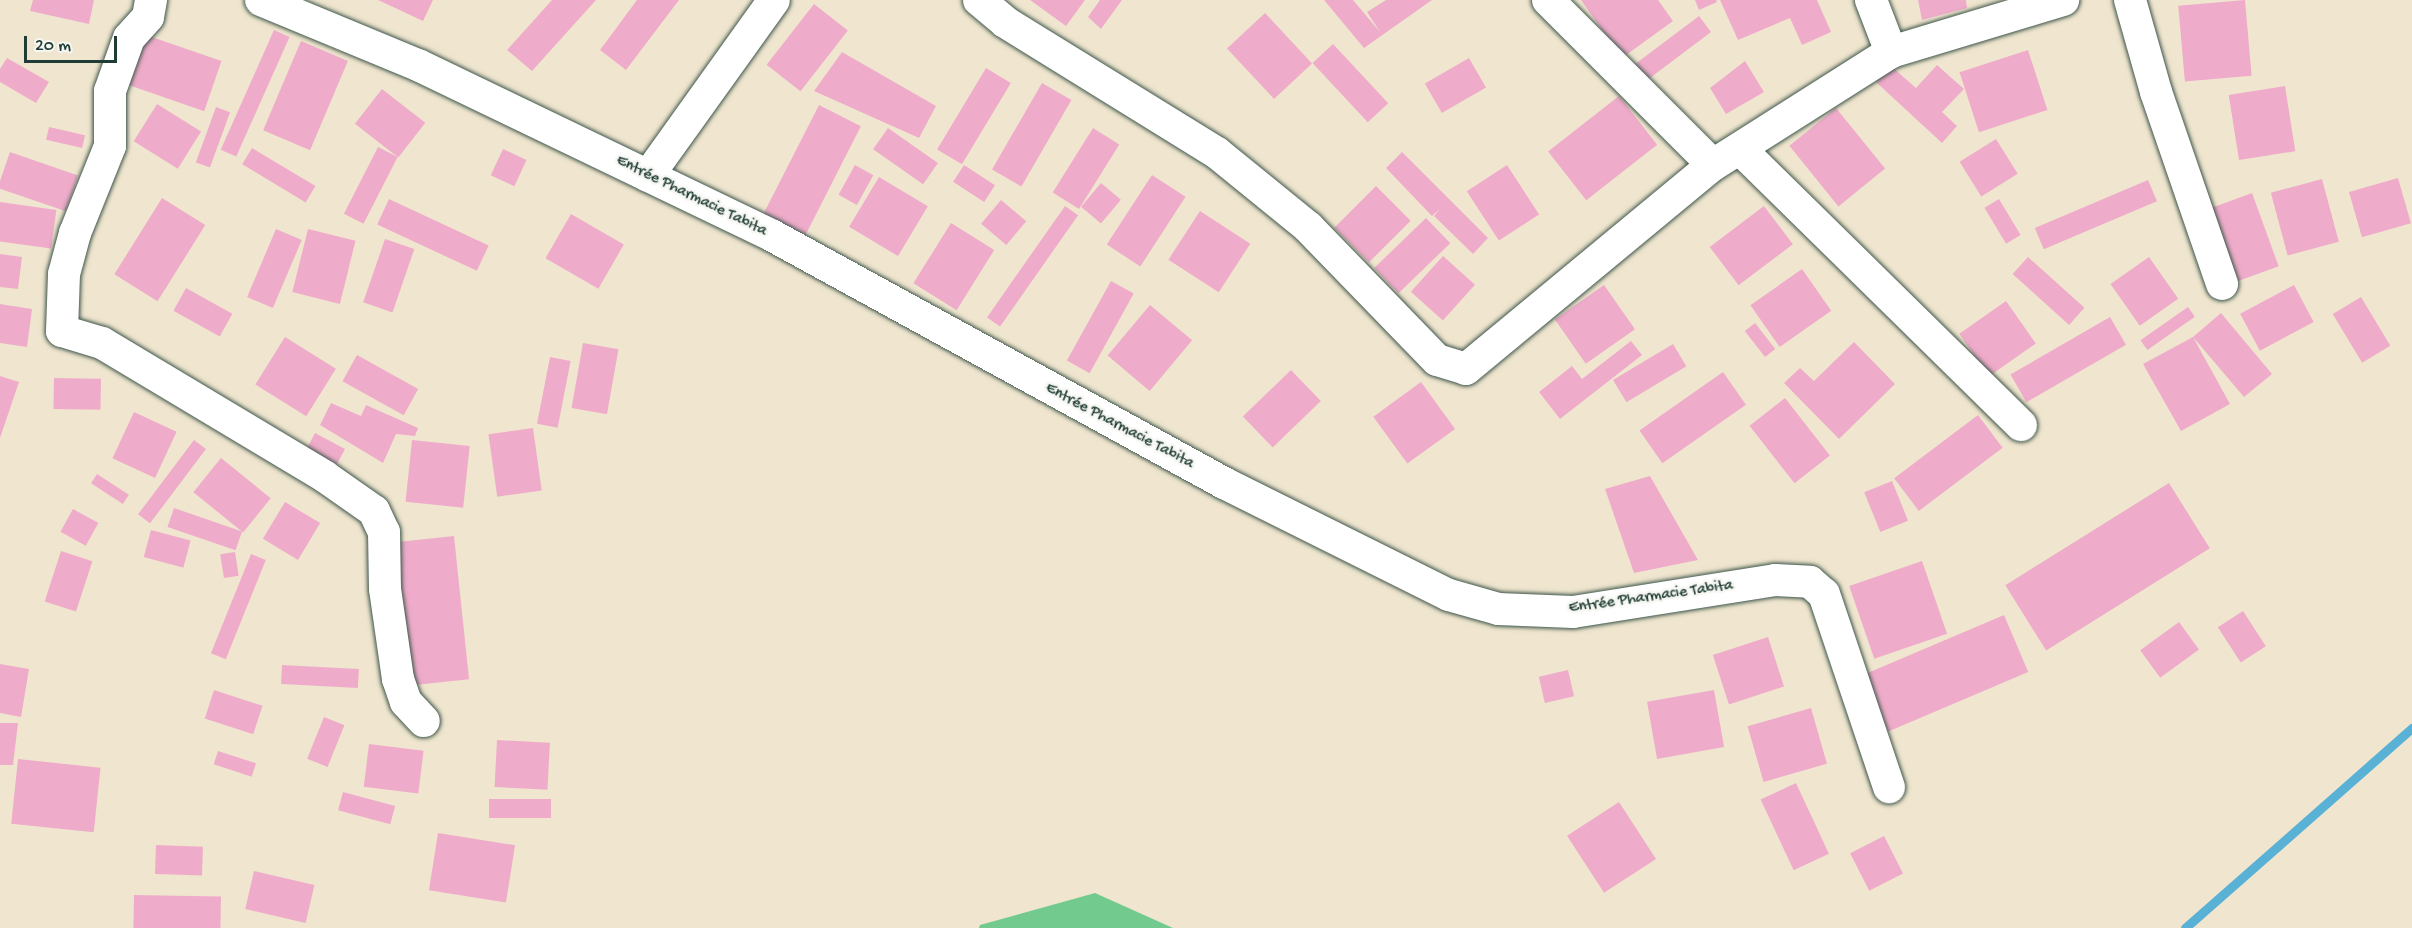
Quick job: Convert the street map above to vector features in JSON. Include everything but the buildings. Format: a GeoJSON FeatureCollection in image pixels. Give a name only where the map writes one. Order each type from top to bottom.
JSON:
{"type":"FeatureCollection","features":[{"type":"Feature","properties":{"kind":"street"},"geometry":{"type":"LineString","coordinates":[[151,0],[148,17],[129,38],[110,91],[110,146],[75,233],[64,274],[62,331],[102,343],[324,476],[374,511],[384,532],[385,589],[398,679],[406,702],[424,721]]}},
{"type":"Feature","properties":{"kind":"street","name":"Entrée Pharmacie Tabita"},"geometry":{"type":"LineString","coordinates":[[261,0],[418,65],[773,237],[1224,483],[1449,595],[1498,609],[1573,612],[1775,580],[1810,582],[1824,594],[1888,787]]}},
{"type":"Feature","properties":{"kind":"street"},"geometry":{"type":"LineString","coordinates":[[648,176],[774,0]]}},
{"type":"Feature","properties":{"kind":"street"},"geometry":{"type":"LineString","coordinates":[[978,0],[1005,22],[1217,153],[1308,227],[1437,360],[1451,368],[1466,369],[1713,165],[1891,52],[2063,0]]}},
{"type":"Feature","properties":{"kind":"street"},"geometry":{"type":"LineString","coordinates":[[1548,0],[1713,165]]}},
{"type":"Feature","properties":{"kind":"street"},"geometry":{"type":"LineString","coordinates":[[1871,0],[1891,52]]}},
{"type":"Feature","properties":{"kind":"street"},"geometry":{"type":"LineString","coordinates":[[2130,0],[2156,92],[2222,284]]}},
{"type":"Feature","properties":{"kind":"street"},"geometry":{"type":"LineString","coordinates":[[1740,149],[2021,425]]}},
{"type":"Feature","properties":{"kind":"green space"},"geometry":{"type":"Polygon","coordinates":[[[1095,893],[1173,928],[979,928],[980,925],[1095,893]]]}},
{"type":"Feature","properties":{"kind":"waterway"},"geometry":{"type":"LineString","coordinates":[[2185,928],[2412,728]]}}]}
